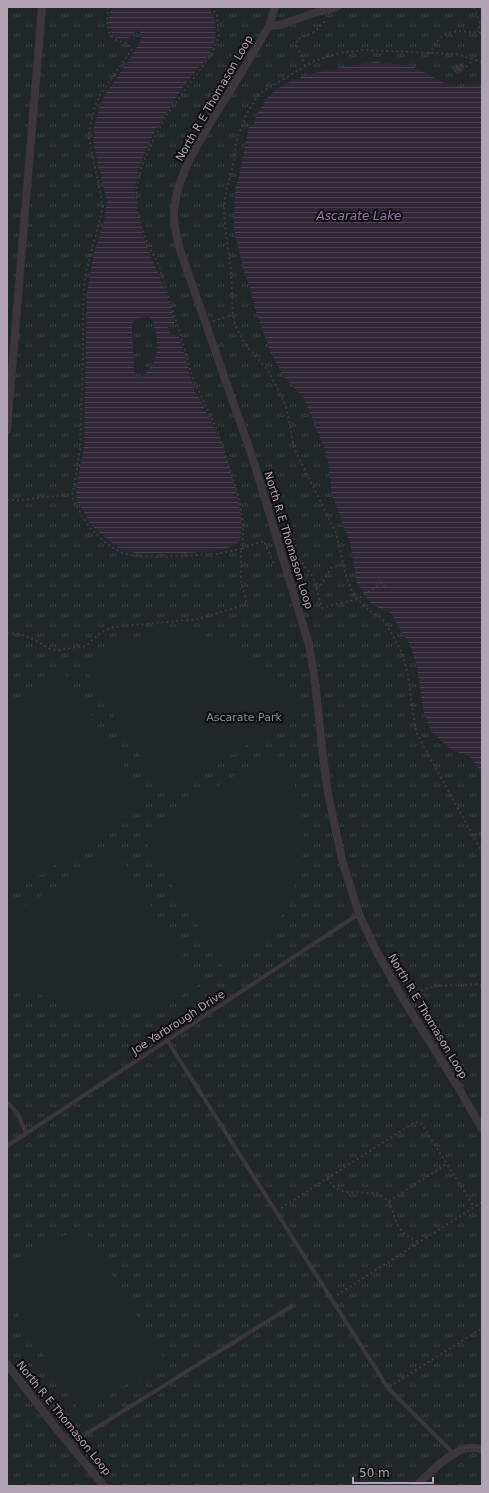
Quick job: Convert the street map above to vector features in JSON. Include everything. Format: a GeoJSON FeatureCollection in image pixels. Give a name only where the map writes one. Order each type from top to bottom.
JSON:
{"type":"FeatureCollection","features":[{"type":"Feature","properties":{"kind":"street"},"geometry":{"type":"LineString","coordinates":[[7,430],[42,7]]}},
{"type":"Feature","properties":{"kind":"street","name":"North R E Thomason Loop"},"geometry":{"type":"LineString","coordinates":[[275,7],[269,26],[195,149],[182,176],[176,198],[174,213],[175,230],[180,250],[252,456],[309,645],[314,674],[328,793],[342,860],[359,914],[376,950],[403,1000],[461,1092],[482,1129]]}},
{"type":"Feature","properties":{"kind":"street"},"geometry":{"type":"LineString","coordinates":[[269,26],[280,25],[317,12],[337,7]]}},
{"type":"Feature","properties":{"kind":"street","name":"North R E Thomason Loop"},"geometry":{"type":"LineString","coordinates":[[7,1364],[104,1486]]}},
{"type":"Feature","properties":{"kind":"street"},"geometry":{"type":"LineString","coordinates":[[416,1486],[453,1454],[462,1449],[470,1447],[482,1450]]}},
{"type":"Feature","properties":{"kind":"lane","name":"Joe Yarbrough Drive"},"geometry":{"type":"LineString","coordinates":[[7,1146],[359,914]]}},
{"type":"Feature","properties":{"kind":"lane"},"geometry":{"type":"LineString","coordinates":[[167,1040],[388,1388],[453,1454]]}},
{"type":"Feature","properties":{"kind":"lane"},"geometry":{"type":"LineString","coordinates":[[7,1102],[18,1114],[26,1133]]}},
{"type":"Feature","properties":{"kind":"lane"},"geometry":{"type":"LineString","coordinates":[[70,1444],[292,1306]]}},
{"type":"Feature","properties":{"kind":"path"},"geometry":{"type":"LineString","coordinates":[[108,7],[107,24],[109,33],[113,38],[127,43],[132,50],[100,96],[91,122],[90,138],[103,207],[85,276],[83,307],[81,443],[72,497],[78,510],[91,529],[107,544],[120,552],[130,555],[157,557],[217,554],[241,549]]}},
{"type":"Feature","properties":{"kind":"path"},"geometry":{"type":"LineString","coordinates":[[474,7],[480,23],[478,32]]}},
{"type":"Feature","properties":{"kind":"path"},"geometry":{"type":"LineString","coordinates":[[305,66],[296,43],[298,39],[316,31],[325,21],[317,12]]}},
{"type":"Feature","properties":{"kind":"path"},"geometry":{"type":"LineString","coordinates":[[429,54],[438,40],[446,33],[457,30],[482,33]]}},
{"type":"Feature","properties":{"kind":"path"},"geometry":{"type":"LineString","coordinates":[[482,62],[456,54],[364,50],[339,53],[323,57],[305,66],[258,95],[246,115],[236,142],[234,161],[224,205],[225,226],[231,271],[233,315],[236,327],[249,349],[270,374],[284,402],[294,448],[333,526],[339,541],[347,579],[364,607],[381,618],[399,644],[408,676],[417,734],[482,852]]}},
{"type":"Feature","properties":{"kind":"path"},"geometry":{"type":"LineString","coordinates":[[466,67],[472,59]]}},
{"type":"Feature","properties":{"kind":"path"},"geometry":{"type":"LineString","coordinates":[[225,316],[233,315]]}},
{"type":"Feature","properties":{"kind":"path"},"geometry":{"type":"LineString","coordinates":[[7,500],[22,500],[72,494]]}},
{"type":"Feature","properties":{"kind":"path"},"geometry":{"type":"LineString","coordinates":[[316,588],[321,585],[331,568],[343,564]]}},
{"type":"Feature","properties":{"kind":"path"},"geometry":{"type":"LineString","coordinates":[[378,577],[385,588]]}},
{"type":"Feature","properties":{"kind":"path"},"geometry":{"type":"LineString","coordinates":[[358,599],[382,583]]}},
{"type":"Feature","properties":{"kind":"path"},"geometry":{"type":"LineString","coordinates":[[7,633],[19,634],[31,638],[50,649],[58,650],[86,646],[100,633],[112,627],[198,619],[247,604]]}},
{"type":"Feature","properties":{"kind":"path"},"geometry":{"type":"LineString","coordinates":[[474,835],[482,833]]}},
{"type":"Feature","properties":{"kind":"path"},"geometry":{"type":"LineString","coordinates":[[403,1000],[428,987],[477,984],[482,986]]}},
{"type":"Feature","properties":{"kind":"path"},"geometry":{"type":"LineString","coordinates":[[276,1212],[415,1122],[421,1123],[474,1207]]}},
{"type":"Feature","properties":{"kind":"path"},"geometry":{"type":"LineString","coordinates":[[389,1201],[447,1164]]}},
{"type":"Feature","properties":{"kind":"path"},"geometry":{"type":"LineString","coordinates":[[328,1178],[333,1186],[344,1192],[377,1193],[389,1201],[395,1213],[397,1224],[403,1233],[419,1243]]}},
{"type":"Feature","properties":{"kind":"path"},"geometry":{"type":"LineString","coordinates":[[332,1299],[482,1202]]}},
{"type":"Feature","properties":{"kind":"path"},"geometry":{"type":"LineString","coordinates":[[388,1388],[482,1328]]}},
{"type":"Feature","properties":{"kind":"green space","name":"Ascarate Park"},"geometry":{"type":"Polygon","coordinates":[[[7,7],[482,7],[482,1486],[7,1486],[7,7]]]}},
{"type":"Feature","properties":{"kind":"green space"},"geometry":{"type":"Polygon","coordinates":[[[154,633],[183,633],[200,635],[217,640],[246,653],[260,662],[283,684],[303,712],[170,792],[161,789],[81,663],[116,644],[154,633]]]}},
{"type":"Feature","properties":{"kind":"green space"},"geometry":{"type":"Polygon","coordinates":[[[64,672],[145,800],[142,810],[15,891],[7,878],[7,724],[26,699],[35,691],[64,672]]]}},
{"type":"Feature","properties":{"kind":"green space"},"geometry":{"type":"Polygon","coordinates":[[[275,751],[288,772],[297,793],[302,816],[304,839],[302,862],[296,884],[287,906],[274,927],[251,950],[225,969],[144,840],[146,830],[275,751]]]}},
{"type":"Feature","properties":{"kind":"green space"},"geometry":{"type":"Polygon","coordinates":[[[110,853],[119,855],[200,983],[162,1005],[145,1010],[119,1013],[84,1010],[66,1006],[49,1000],[34,991],[19,981],[7,969],[7,917],[110,853]]]}},
{"type":"Feature","properties":{"kind":"green space"},"geometry":{"type":"Polygon","coordinates":[[[81,1225],[165,1360],[80,1413],[7,1297],[7,1271],[81,1225]]]}},
{"type":"Feature","properties":{"kind":"water"},"geometry":{"type":"Polygon","coordinates":[[[111,7],[208,7],[215,22],[216,31],[213,46],[207,58],[184,86],[160,123],[141,163],[136,184],[136,204],[139,224],[162,282],[175,322],[168,327],[170,333],[179,336],[195,392],[203,404],[220,443],[236,489],[242,529],[239,542],[230,547],[214,551],[185,553],[136,553],[120,549],[92,526],[77,500],[76,490],[84,446],[87,292],[94,253],[104,222],[107,200],[94,147],[94,125],[104,96],[139,44],[142,35],[138,30],[125,40],[114,36],[111,33],[109,23],[111,7]],[[137,318],[133,322],[134,371],[138,378],[148,371],[156,356],[157,337],[152,318],[137,318]]]}},
{"type":"Feature","properties":{"kind":"water","name":"Ascarate Lake"},"geometry":{"type":"Polygon","coordinates":[[[376,62],[410,65],[444,83],[461,87],[482,83],[482,773],[470,757],[450,749],[431,731],[424,713],[417,667],[410,644],[391,613],[372,605],[357,583],[350,542],[332,495],[328,460],[324,447],[303,397],[284,377],[271,353],[255,309],[250,287],[244,272],[234,228],[235,188],[238,181],[249,126],[253,126],[260,109],[268,97],[281,87],[306,76],[336,68],[376,62]]]}},
{"type":"Feature","properties":{"kind":"building"},"geometry":{"type":"Polygon","coordinates":[[[464,63],[464,71],[456,73],[451,67],[457,64],[464,63]]]}}]}
